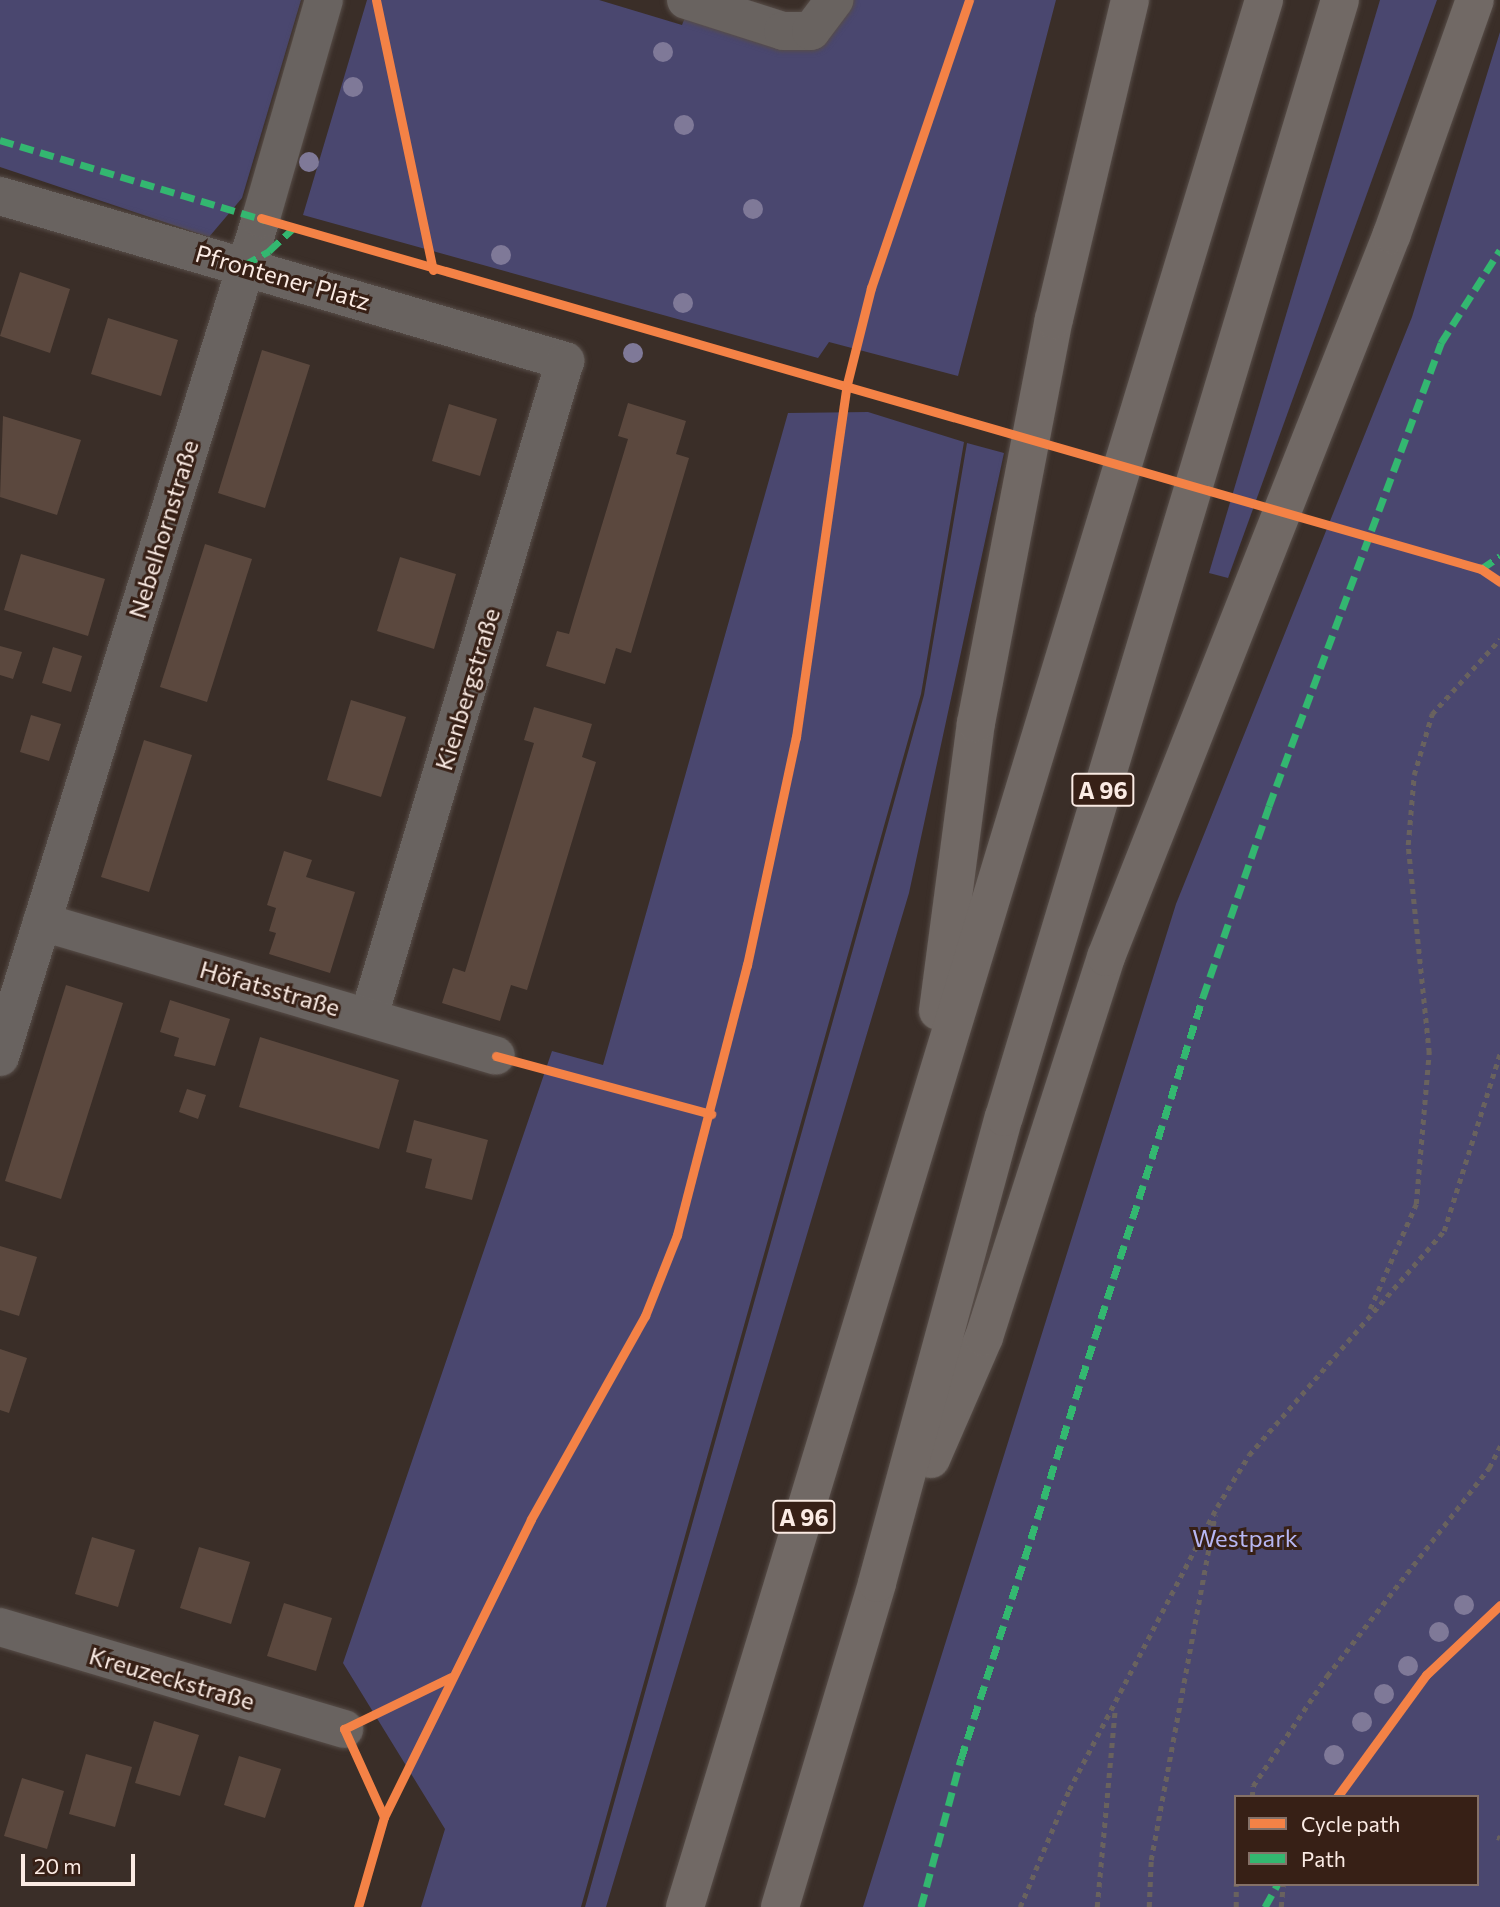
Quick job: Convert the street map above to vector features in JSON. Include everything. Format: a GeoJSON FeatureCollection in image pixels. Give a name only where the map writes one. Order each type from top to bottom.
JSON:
{"type":"FeatureCollection","features":[{"type":"Feature","properties":{"kind":"highway"},"geometry":{"type":"LineString","coordinates":[[922,1126],[976,723],[1054,319],[1130,0]]}},
{"type":"Feature","properties":{"kind":"highway","name":"A 96"},"geometry":{"type":"LineString","coordinates":[[685,1907],[1264,0]]}},
{"type":"Feature","properties":{"kind":"highway","name":"A 96"},"geometry":{"type":"LineString","coordinates":[[780,1907],[877,1583],[1004,1117],[1340,0]]}},
{"type":"Feature","properties":{"kind":"highway"},"geometry":{"type":"LineString","coordinates":[[877,1583],[984,1337],[1106,957],[1392,234],[1475,0]]}},
{"type":"Feature","properties":{"kind":"street","name":"Nebelhornstraße"},"geometry":{"type":"LineString","coordinates":[[0,1057],[324,0]]}},
{"type":"Feature","properties":{"kind":"street"},"geometry":{"type":"LineString","coordinates":[[687,0],[783,31],[811,31],[834,0]]}},
{"type":"Feature","properties":{"kind":"street","name":"Pfrontener Platz"},"geometry":{"type":"LineString","coordinates":[[0,197],[244,265],[565,362]]}},
{"type":"Feature","properties":{"kind":"street","name":"Kienbergstraße"},"geometry":{"type":"LineString","coordinates":[[369,1016],[565,362]]}},
{"type":"Feature","properties":{"kind":"street","name":"Höfatsstraße"},"geometry":{"type":"LineString","coordinates":[[42,922],[369,1016],[496,1056]]}},
{"type":"Feature","properties":{"kind":"street","name":"Kreuzeckstraße"},"geometry":{"type":"LineString","coordinates":[[0,1627],[344,1729]]}},
{"type":"Feature","properties":{"kind":"path"},"geometry":{"type":"LineString","coordinates":[[1368,1313],[1416,1204],[1429,1052],[1408,845],[1414,775],[1432,714],[1500,639]]}},
{"type":"Feature","properties":{"kind":"path"},"geometry":{"type":"LineString","coordinates":[[1020,1907],[1069,1790],[1217,1507],[1249,1455],[1368,1313],[1444,1231],[1500,1053]]}},
{"type":"Feature","properties":{"kind":"path"},"geometry":{"type":"LineString","coordinates":[[1252,1795],[1254,1786],[1327,1676],[1489,1468],[1500,1446]]}},
{"type":"Feature","properties":{"kind":"path"},"geometry":{"type":"LineString","coordinates":[[1149,1907],[1151,1860],[1217,1507]]}},
{"type":"Feature","properties":{"kind":"path"},"geometry":{"type":"LineString","coordinates":[[1097,1907],[1116,1704]]}},
{"type":"Feature","properties":{"kind":"path"},"geometry":{"type":"LineString","coordinates":[[1236,1886],[1236,1907]]}},
{"type":"Feature","properties":{"kind":"path"},"geometry":{"type":"LineString","coordinates":[[1281,1907],[1283,1886]]}},
{"type":"Feature","properties":{"kind":"green space"},"geometry":{"type":"Polygon","coordinates":[[[0,0],[301,0],[242,198],[209,237],[0,167],[0,0]]]}},
{"type":"Feature","properties":{"kind":"green space"},"geometry":{"type":"Polygon","coordinates":[[[367,0],[599,0],[682,25],[686,15],[797,45],[846,0],[1056,0],[958,376],[829,342],[818,358],[303,215],[367,0]]]}},
{"type":"Feature","properties":{"kind":"green space"},"geometry":{"type":"Polygon","coordinates":[[[1380,0],[1437,0],[1228,578],[1209,573],[1380,0]]]}},
{"type":"Feature","properties":{"kind":"green space","name":"Westpark"},"geometry":{"type":"Polygon","coordinates":[[[1500,32],[1500,1907],[863,1907],[1176,904],[1412,317],[1500,32]]]}},
{"type":"Feature","properties":{"kind":"green space"},"geometry":{"type":"Polygon","coordinates":[[[868,412],[964,442],[921,694],[581,1907],[421,1907],[445,1829],[343,1663],[552,1051],[603,1065],[788,413],[868,412]]]}},
{"type":"Feature","properties":{"kind":"green space"},"geometry":{"type":"Polygon","coordinates":[[[967,443],[1004,453],[909,893],[606,1907],[585,1907],[924,695],[967,443]]]}},
{"type":"Feature","properties":{"kind":"building"},"geometry":{"type":"Polygon","coordinates":[[[20,272],[70,289],[50,353],[0,336],[20,272]]]}},
{"type":"Feature","properties":{"kind":"building"},"geometry":{"type":"Polygon","coordinates":[[[108,318],[178,340],[161,396],[91,374],[108,318]]]}},
{"type":"Feature","properties":{"kind":"building"},"geometry":{"type":"Polygon","coordinates":[[[262,350],[310,365],[265,508],[218,493],[262,350]]]}},
{"type":"Feature","properties":{"kind":"building"},"geometry":{"type":"Polygon","coordinates":[[[628,403],[686,421],[676,454],[689,458],[631,653],[616,648],[605,684],[546,666],[557,631],[569,634],[628,439],[618,436],[628,403]]]}},
{"type":"Feature","properties":{"kind":"building"},"geometry":{"type":"Polygon","coordinates":[[[449,404],[497,419],[480,476],[432,461],[449,404]]]}},
{"type":"Feature","properties":{"kind":"building"},"geometry":{"type":"Polygon","coordinates":[[[3,416],[81,440],[57,515],[0,497],[3,416]]]}},
{"type":"Feature","properties":{"kind":"building"},"geometry":{"type":"Polygon","coordinates":[[[205,544],[252,559],[207,702],[160,687],[205,544]]]}},
{"type":"Feature","properties":{"kind":"building"},"geometry":{"type":"Polygon","coordinates":[[[21,554],[105,579],[88,636],[4,610],[21,554]]]}},
{"type":"Feature","properties":{"kind":"building"},"geometry":{"type":"Polygon","coordinates":[[[400,557],[456,574],[434,649],[377,631],[400,557]]]}},
{"type":"Feature","properties":{"kind":"building"},"geometry":{"type":"Polygon","coordinates":[[[0,646],[22,652],[13,679],[0,675],[0,646]]]}},
{"type":"Feature","properties":{"kind":"building"},"geometry":{"type":"Polygon","coordinates":[[[53,647],[82,656],[71,692],[42,683],[53,647]]]}},
{"type":"Feature","properties":{"kind":"building"},"geometry":{"type":"Polygon","coordinates":[[[351,700],[406,717],[381,797],[327,780],[351,700]]]}},
{"type":"Feature","properties":{"kind":"building"},"geometry":{"type":"Polygon","coordinates":[[[534,707],[592,724],[582,757],[596,762],[527,990],[511,985],[500,1021],[442,1003],[453,968],[465,972],[534,743],[524,740],[534,707]]]}},
{"type":"Feature","properties":{"kind":"building"},"geometry":{"type":"Polygon","coordinates":[[[31,715],[61,724],[49,761],[20,752],[31,715]]]}},
{"type":"Feature","properties":{"kind":"building"},"geometry":{"type":"Polygon","coordinates":[[[144,740],[192,755],[149,892],[101,877],[144,740]]]}},
{"type":"Feature","properties":{"kind":"building"},"geometry":{"type":"Polygon","coordinates":[[[284,851],[312,860],[306,877],[355,892],[330,973],[269,954],[276,933],[269,931],[276,908],[267,905],[284,851]]]}},
{"type":"Feature","properties":{"kind":"building"},"geometry":{"type":"Polygon","coordinates":[[[66,985],[123,1003],[61,1199],[5,1181],[66,985]]]}},
{"type":"Feature","properties":{"kind":"building"},"geometry":{"type":"Polygon","coordinates":[[[170,1000],[230,1019],[215,1066],[174,1056],[179,1038],[160,1032],[170,1000]]]}},
{"type":"Feature","properties":{"kind":"building"},"geometry":{"type":"Polygon","coordinates":[[[260,1037],[399,1080],[379,1149],[239,1107],[260,1037]]]}},
{"type":"Feature","properties":{"kind":"building"},"geometry":{"type":"Polygon","coordinates":[[[187,1089],[206,1095],[198,1119],[179,1112],[187,1089]]]}},
{"type":"Feature","properties":{"kind":"building"},"geometry":{"type":"Polygon","coordinates":[[[414,1120],[488,1140],[472,1200],[425,1188],[432,1159],[406,1152],[414,1120]]]}},
{"type":"Feature","properties":{"kind":"building"},"geometry":{"type":"Polygon","coordinates":[[[0,1246],[37,1257],[19,1316],[0,1310],[0,1246]]]}},
{"type":"Feature","properties":{"kind":"building"},"geometry":{"type":"Polygon","coordinates":[[[0,1349],[27,1358],[9,1413],[0,1410],[0,1349]]]}},
{"type":"Feature","properties":{"kind":"building"},"geometry":{"type":"Polygon","coordinates":[[[92,1537],[135,1550],[118,1607],[75,1594],[92,1537]]]}},
{"type":"Feature","properties":{"kind":"building"},"geometry":{"type":"Polygon","coordinates":[[[199,1547],[250,1562],[231,1624],[180,1608],[199,1547]]]}},
{"type":"Feature","properties":{"kind":"building"},"geometry":{"type":"Polygon","coordinates":[[[284,1603],[332,1618],[316,1671],[267,1656],[284,1603]]]}},
{"type":"Feature","properties":{"kind":"building"},"geometry":{"type":"Polygon","coordinates":[[[154,1721],[199,1735],[180,1796],[135,1783],[154,1721]]]}},
{"type":"Feature","properties":{"kind":"building"},"geometry":{"type":"Polygon","coordinates":[[[86,1754],[132,1767],[115,1827],[69,1814],[86,1754]]]}},
{"type":"Feature","properties":{"kind":"building"},"geometry":{"type":"Polygon","coordinates":[[[239,1756],[281,1769],[265,1818],[224,1805],[239,1756]]]}},
{"type":"Feature","properties":{"kind":"building"},"geometry":{"type":"Polygon","coordinates":[[[22,1778],[64,1791],[47,1849],[4,1836],[22,1778]]]}},
{"type":"Feature","properties":{"kind":"marked path"},"geometry":{"type":"LineString","coordinates":[[0,140],[265,220]]}},
{"type":"Feature","properties":{"kind":"marked path"},"geometry":{"type":"LineString","coordinates":[[244,265],[269,251],[294,228]]}},
{"type":"Feature","properties":{"kind":"marked path"},"geometry":{"type":"LineString","coordinates":[[921,1907],[961,1759],[1203,997],[1269,806],[1441,343],[1500,250]]}},
{"type":"Feature","properties":{"kind":"marked path"},"geometry":{"type":"LineString","coordinates":[[1481,569],[1500,556]]}},
{"type":"Feature","properties":{"kind":"marked path"},"geometry":{"type":"LineString","coordinates":[[1265,1907],[1277,1886]]}},
{"type":"Feature","properties":{"kind":"cycle path"},"geometry":{"type":"LineString","coordinates":[[376,0],[433,270]]}},
{"type":"Feature","properties":{"kind":"cycle path"},"geometry":{"type":"LineString","coordinates":[[358,1907],[384,1817],[531,1519],[645,1316],[677,1235],[747,965],[796,737],[847,384],[871,288],[969,0]]}},
{"type":"Feature","properties":{"kind":"cycle path"},"geometry":{"type":"LineString","coordinates":[[261,218],[1481,569],[1500,582]]}},
{"type":"Feature","properties":{"kind":"cycle path"},"geometry":{"type":"LineString","coordinates":[[496,1056],[711,1114]]}},
{"type":"Feature","properties":{"kind":"cycle path"},"geometry":{"type":"LineString","coordinates":[[1338,1795],[1426,1675],[1500,1605]]}},
{"type":"Feature","properties":{"kind":"cycle path"},"geometry":{"type":"LineString","coordinates":[[384,1817],[344,1729],[451,1677]]}}]}
